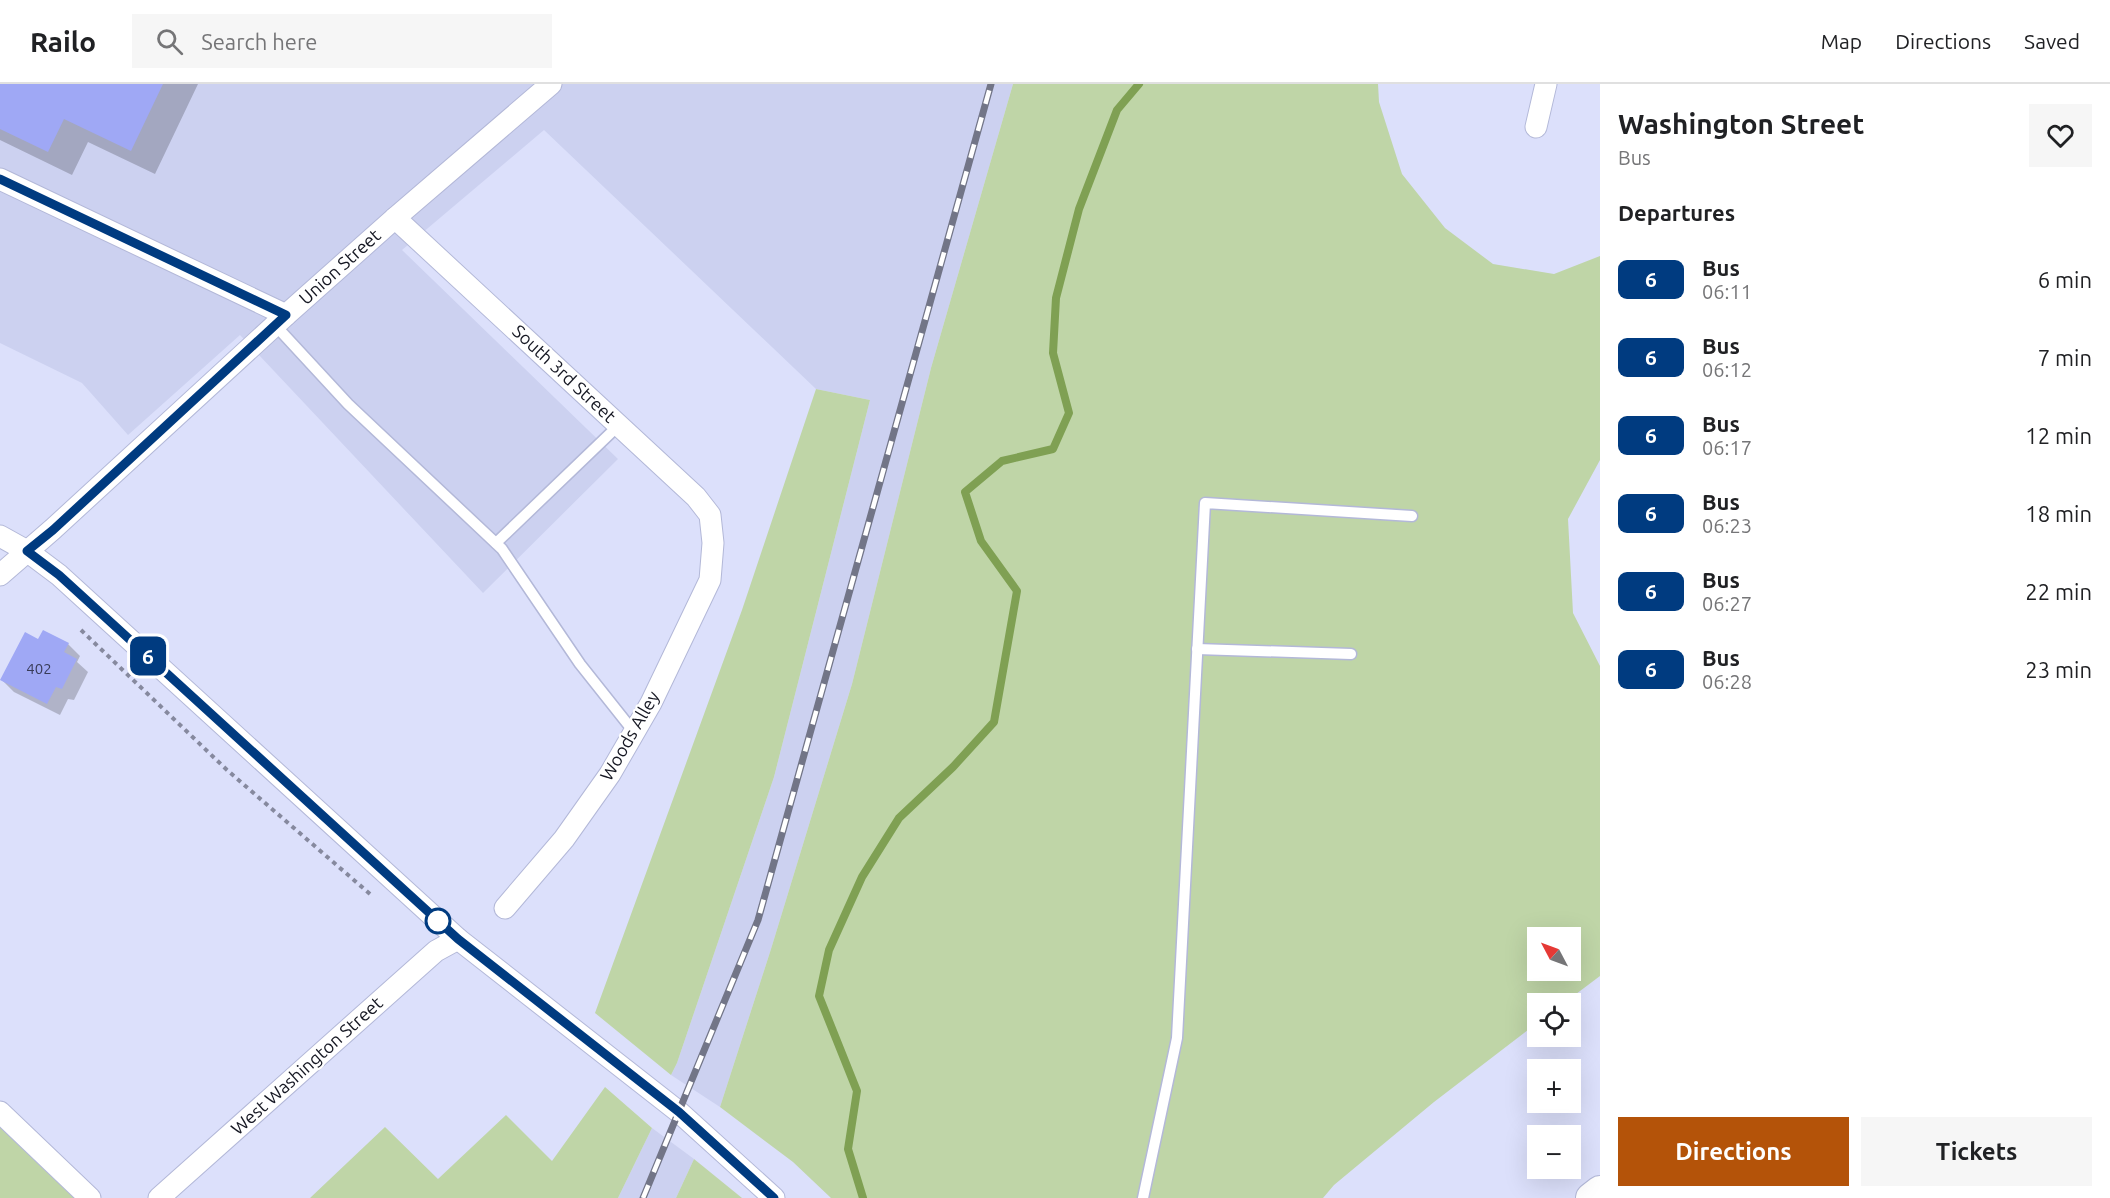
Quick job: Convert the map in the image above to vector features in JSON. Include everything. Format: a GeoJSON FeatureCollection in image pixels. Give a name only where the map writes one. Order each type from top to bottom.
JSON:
{"type":"FeatureCollection","features":[{"type":"Feature","properties":{"kind":"main road"},"geometry":{"type":"LineString","coordinates":[[1592,1198],[1600,1191]]}},
{"type":"Feature","properties":{"kind":"street","name":"Union Street"},"geometry":{"type":"LineString","coordinates":[[0,575],[53,530],[280,320],[551,84]]}},
{"type":"Feature","properties":{"kind":"street"},"geometry":{"type":"LineString","coordinates":[[1536,127],[1546,84]]}},
{"type":"Feature","properties":{"kind":"street"},"geometry":{"type":"LineString","coordinates":[[0,179],[280,320]]}},
{"type":"Feature","properties":{"kind":"street","name":"South 3rd Street"},"geometry":{"type":"LineString","coordinates":[[395,218],[696,497],[710,515],[713,543]]}},
{"type":"Feature","properties":{"kind":"street"},"geometry":{"type":"LineString","coordinates":[[0,536],[27,551],[59,575],[458,939],[679,1112],[774,1198]]}},
{"type":"Feature","properties":{"kind":"street","name":"Woods Alley"},"geometry":{"type":"LineString","coordinates":[[506,908],[570,830],[610,774],[651,703],[710,580],[713,543]]}},
{"type":"Feature","properties":{"kind":"street","name":"West Washington Street"},"geometry":{"type":"LineString","coordinates":[[159,1198],[436,951],[458,939]]}},
{"type":"Feature","properties":{"kind":"street"},"geometry":{"type":"LineString","coordinates":[[0,1112],[90,1198]]}},
{"type":"Feature","properties":{"kind":"lane"},"geometry":{"type":"LineString","coordinates":[[280,320],[348,404],[502,549],[580,664],[634,732]]}},
{"type":"Feature","properties":{"kind":"lane"},"geometry":{"type":"LineString","coordinates":[[496,543],[619,425]]}},
{"type":"Feature","properties":{"kind":"lane"},"geometry":{"type":"LineString","coordinates":[[1143,1198],[1177,1038],[1205,503],[1412,516]]}},
{"type":"Feature","properties":{"kind":"lane"},"geometry":{"type":"LineString","coordinates":[[1197,649],[1351,654]]}},
{"type":"Feature","properties":{"kind":"shaded area"},"geometry":{"type":"Polygon","coordinates":[[[0,84],[1013,84],[931,368],[852,684],[720,1107],[671,1075],[774,777],[870,400],[816,389],[544,130],[402,250],[618,459],[483,593],[240,335],[128,435],[82,383],[0,343],[0,84]]]}},
{"type":"Feature","properties":{"kind":"shaded area"},"geometry":{"type":"Polygon","coordinates":[[[652,1128],[694,1159],[676,1198],[618,1198],[652,1128]]]}},
{"type":"Feature","properties":{"kind":"green space"},"geometry":{"type":"Polygon","coordinates":[[[1013,84],[1378,84],[1379,102],[1402,174],[1445,228],[1493,264],[1554,274],[1600,256],[1600,460],[1568,519],[1573,613],[1600,666],[1600,976],[1577,993],[1527,993],[1527,1031],[1434,1102],[1334,1185],[1323,1198],[831,1198],[793,1162],[720,1107],[852,684],[931,368],[1013,84]]]}},
{"type":"Feature","properties":{"kind":"green space"},"geometry":{"type":"Polygon","coordinates":[[[816,389],[870,400],[774,777],[671,1075],[595,1013],[742,610],[816,389]]]}},
{"type":"Feature","properties":{"kind":"green space"},"geometry":{"type":"Polygon","coordinates":[[[605,1087],[652,1128],[618,1198],[310,1198],[385,1127],[438,1179],[506,1115],[552,1161],[605,1087]]]}},
{"type":"Feature","properties":{"kind":"green space"},"geometry":{"type":"Polygon","coordinates":[[[0,1124],[75,1198],[0,1198],[0,1124]]]}},
{"type":"Feature","properties":{"kind":"green space"},"geometry":{"type":"Polygon","coordinates":[[[694,1159],[742,1198],[676,1198],[694,1159]]]}},
{"type":"Feature","properties":{"kind":"building"},"geometry":{"type":"Polygon","coordinates":[[[0,84],[163,84],[131,151],[64,119],[48,152],[0,129],[0,84]]]}},
{"type":"Feature","properties":{"kind":"building"},"geometry":{"type":"Polygon","coordinates":[[[43,630],[69,643],[64,652],[77,659],[62,689],[56,687],[47,704],[0,680],[25,632],[38,639],[43,630]]]}},
{"type":"Feature","properties":{"kind":"waterway"},"geometry":{"type":"LineString","coordinates":[[863,1198],[848,1149],[857,1091],[819,996],[829,950],[862,877],[899,818],[953,767],[994,722],[1017,591],[981,541],[965,492],[1002,461],[1053,449],[1069,413],[1053,353],[1056,298],[1079,209],[1117,110],[1139,84]]}},
{"type":"Feature","properties":{"kind":"railway"},"geometry":{"type":"LineString","coordinates":[[643,1198],[758,920],[991,84]]}},
{"type":"Feature","properties":{"kind":"bus line","name":"6"},"geometry":{"type":"LineString","coordinates":[[0,179],[286,315],[53,530],[27,551],[59,575],[458,939],[679,1112],[774,1198]]}}]}
